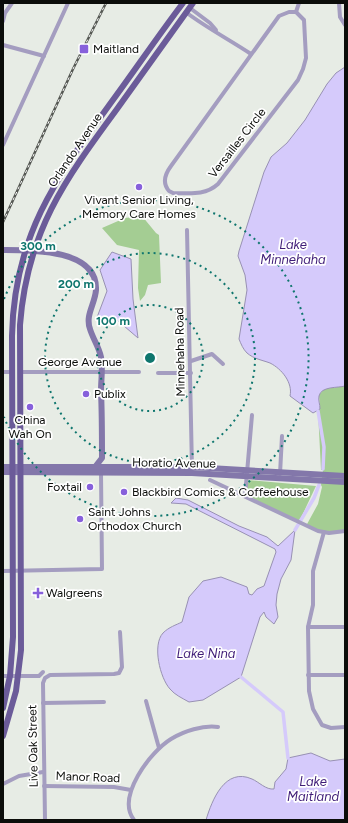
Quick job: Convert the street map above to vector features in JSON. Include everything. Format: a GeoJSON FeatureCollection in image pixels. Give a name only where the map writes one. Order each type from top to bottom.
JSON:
{"type":"FeatureCollection","features":[{"type":"Feature","properties":{"kind":"main road","name":"Orlando Avenue"},"geometry":{"type":"LineString","coordinates":[[3,736],[13,705],[19,677],[22,637],[20,372],[22,308],[33,251],[50,210],[69,176],[180,21],[187,6]]}},
{"type":"Feature","properties":{"kind":"main road","name":"Orlando Avenue"},"geometry":{"type":"LineString","coordinates":[[3,708],[6,676],[14,637],[12,470],[13,313],[16,288],[25,250],[38,215],[56,181],[119,92],[187,6]]}},
{"type":"Feature","properties":{"kind":"main road"},"geometry":{"type":"LineString","coordinates":[[3,250],[25,250],[70,257],[82,264],[93,276],[96,292],[88,321],[101,358],[102,458],[105,464],[111,467]]}},
{"type":"Feature","properties":{"kind":"main road"},"geometry":{"type":"LineString","coordinates":[[95,467],[102,458]]}},
{"type":"Feature","properties":{"kind":"main road","name":"Horatio Avenue"},"geometry":{"type":"LineString","coordinates":[[3,467],[12,470]]}},
{"type":"Feature","properties":{"kind":"main road"},"geometry":{"type":"LineString","coordinates":[[104,473],[104,470],[111,467]]}},
{"type":"Feature","properties":{"kind":"main road","name":"Horatio Avenue"},"geometry":{"type":"LineString","coordinates":[[21,470],[111,467],[279,475],[345,482]]}},
{"type":"Feature","properties":{"kind":"main road","name":"Horatio Avenue"},"geometry":{"type":"LineString","coordinates":[[3,472],[21,470],[104,473],[192,470]]}},
{"type":"Feature","properties":{"kind":"main road","name":"Horatio Avenue"},"geometry":{"type":"LineString","coordinates":[[279,475],[345,476]]}},
{"type":"Feature","properties":{"kind":"street"},"geometry":{"type":"LineString","coordinates":[[3,21],[5,13],[12,3]]}},
{"type":"Feature","properties":{"kind":"street"},"geometry":{"type":"LineString","coordinates":[[3,145],[68,3]]}},
{"type":"Feature","properties":{"kind":"street"},"geometry":{"type":"LineString","coordinates":[[296,12],[299,3]]}},
{"type":"Feature","properties":{"kind":"street"},"geometry":{"type":"LineString","coordinates":[[339,3],[340,17],[344,24]]}},
{"type":"Feature","properties":{"kind":"street"},"geometry":{"type":"LineString","coordinates":[[187,6],[206,27],[218,32],[251,54]]}},
{"type":"Feature","properties":{"kind":"street","name":"Versailles Circle"},"geometry":{"type":"LineString","coordinates":[[289,12],[296,12],[301,15],[306,27],[306,58],[298,80],[212,190],[205,193],[168,192],[164,183],[168,171],[251,54],[280,16],[289,12]]}},
{"type":"Feature","properties":{"kind":"street"},"geometry":{"type":"LineString","coordinates":[[3,44],[44,56]]}},
{"type":"Feature","properties":{"kind":"street"},"geometry":{"type":"LineString","coordinates":[[119,92],[128,94]]}},
{"type":"Feature","properties":{"kind":"street","name":"Minnehaha Road"},"geometry":{"type":"LineString","coordinates":[[187,230],[191,361],[192,470]]}},
{"type":"Feature","properties":{"kind":"street"},"geometry":{"type":"LineString","coordinates":[[191,361],[212,354],[223,364]]}},
{"type":"Feature","properties":{"kind":"street"},"geometry":{"type":"LineString","coordinates":[[3,372],[12,372]]}},
{"type":"Feature","properties":{"kind":"street","name":"George Avenue"},"geometry":{"type":"LineString","coordinates":[[20,372],[139,372]]}},
{"type":"Feature","properties":{"kind":"street"},"geometry":{"type":"LineString","coordinates":[[158,373],[191,373]]}},
{"type":"Feature","properties":{"kind":"street"},"geometry":{"type":"LineString","coordinates":[[244,496],[252,415]]}},
{"type":"Feature","properties":{"kind":"street"},"geometry":{"type":"LineString","coordinates":[[279,475],[282,436]]}},
{"type":"Feature","properties":{"kind":"street"},"geometry":{"type":"LineString","coordinates":[[3,571],[102,569],[101,486],[104,473]]}},
{"type":"Feature","properties":{"kind":"street"},"geometry":{"type":"LineString","coordinates":[[210,480],[301,524],[324,532],[345,531]]}},
{"type":"Feature","properties":{"kind":"street"},"geometry":{"type":"LineString","coordinates":[[324,532],[313,571],[313,605],[308,627],[309,691],[313,709],[322,725],[331,728],[345,727]]}},
{"type":"Feature","properties":{"kind":"street"},"geometry":{"type":"LineString","coordinates":[[308,627],[345,627]]}},
{"type":"Feature","properties":{"kind":"street","name":"Live Oak Street"},"geometry":{"type":"LineString","coordinates":[[45,820],[43,772],[43,683],[45,678],[50,675],[114,674],[119,672],[122,667],[120,632]]}},
{"type":"Feature","properties":{"kind":"street"},"geometry":{"type":"LineString","coordinates":[[6,676],[38,676],[43,672]]}},
{"type":"Feature","properties":{"kind":"street"},"geometry":{"type":"LineString","coordinates":[[308,675],[345,675]]}},
{"type":"Feature","properties":{"kind":"street"},"geometry":{"type":"LineString","coordinates":[[146,701],[159,748]]}},
{"type":"Feature","properties":{"kind":"street"},"geometry":{"type":"LineString","coordinates":[[43,703],[104,702]]}},
{"type":"Feature","properties":{"kind":"street","name":"Manor Road"},"geometry":{"type":"LineString","coordinates":[[134,820],[130,810],[131,790],[138,776],[159,748],[171,739],[204,726],[218,727]]}},
{"type":"Feature","properties":{"kind":"street","name":"Manor Road"},"geometry":{"type":"LineString","coordinates":[[3,784],[19,776],[43,772]]}},
{"type":"Feature","properties":{"kind":"street","name":"Manor Road"},"geometry":{"type":"LineString","coordinates":[[44,786],[114,787],[131,790]]}},
{"type":"Feature","properties":{"kind":"green space"},"geometry":{"type":"Polygon","coordinates":[[[142,216],[159,235],[161,283],[148,285],[145,295],[140,301],[138,288],[139,250],[117,245],[102,228],[125,218],[142,216]]]}},
{"type":"Feature","properties":{"kind":"green space"},"geometry":{"type":"Polygon","coordinates":[[[345,386],[345,531],[329,533],[306,526],[318,504],[322,487],[323,470],[321,470],[318,411],[320,408],[319,395],[324,389],[345,386]]]}},
{"type":"Feature","properties":{"kind":"green space"},"geometry":{"type":"Polygon","coordinates":[[[247,480],[316,486],[299,522],[246,495],[247,480]]]}},
{"type":"Feature","properties":{"kind":"water","name":"Lake Minnehaha"},"geometry":{"type":"Polygon","coordinates":[[[345,67],[345,386],[323,390],[320,393],[319,398],[320,409],[313,413],[290,396],[290,386],[288,381],[279,369],[270,363],[250,355],[241,345],[239,339],[247,290],[245,275],[238,256],[264,172],[271,157],[287,143],[305,120],[327,84],[336,73],[345,67]]]}},
{"type":"Feature","properties":{"kind":"water"},"geometry":{"type":"Polygon","coordinates":[[[112,252],[131,259],[133,299],[138,338],[117,320],[96,320],[107,291],[100,270],[112,252]]]}},
{"type":"Feature","properties":{"kind":"water","name":"Lake Nina"},"geometry":{"type":"Polygon","coordinates":[[[176,498],[188,500],[239,526],[267,537],[278,546],[295,530],[291,560],[281,579],[277,594],[276,605],[278,617],[274,624],[266,617],[264,612],[260,617],[241,677],[203,700],[189,702],[172,691],[166,684],[160,670],[158,645],[160,638],[163,633],[172,626],[182,622],[189,597],[203,581],[221,577],[247,587],[249,594],[252,595],[257,589],[264,586],[276,552],[275,549],[186,504],[171,503],[176,498]]]}},
{"type":"Feature","properties":{"kind":"water","name":"Lake Maitland"},"geometry":{"type":"Polygon","coordinates":[[[311,753],[330,761],[345,759],[345,820],[206,820],[216,795],[227,781],[243,776],[252,779],[263,786],[274,789],[275,782],[286,769],[288,758],[311,753]]]}},
{"type":"Feature","properties":{"kind":"waterway"},"geometry":{"type":"LineString","coordinates":[[318,411],[324,447],[323,469]]}},
{"type":"Feature","properties":{"kind":"waterway"},"geometry":{"type":"LineString","coordinates":[[295,530],[314,498],[319,485]]}},
{"type":"Feature","properties":{"kind":"waterway"},"geometry":{"type":"LineString","coordinates":[[241,677],[283,712],[288,758]]}},
{"type":"Feature","properties":{"kind":"railway"},"geometry":{"type":"LineString","coordinates":[[3,222],[73,69],[106,3]]}},
{"type":"Feature","properties":{"kind":"place","name":"Maitland"},"geometry":{"type":"Point","coordinates":[84,49]}},
{"type":"Feature","properties":{"kind":"place","name":"Vivant Senior Living, Memory Care Homes"},"geometry":{"type":"Point","coordinates":[139,187]}},
{"type":"Feature","properties":{"kind":"place","name":"Publix"},"geometry":{"type":"Point","coordinates":[86,394]}},
{"type":"Feature","properties":{"kind":"place","name":"China Wah On"},"geometry":{"type":"Point","coordinates":[30,407]}},
{"type":"Feature","properties":{"kind":"place","name":"Foxtail"},"geometry":{"type":"Point","coordinates":[90,487]}},
{"type":"Feature","properties":{"kind":"place","name":"Blackbird Comics & Coffeehouse"},"geometry":{"type":"Point","coordinates":[124,492]}},
{"type":"Feature","properties":{"kind":"place","name":"Saint Johns Orthodox Church"},"geometry":{"type":"Point","coordinates":[80,519]}},
{"type":"Feature","properties":{"kind":"place","name":"Walgreens"},"geometry":{"type":"Point","coordinates":[38,593]}}]}
